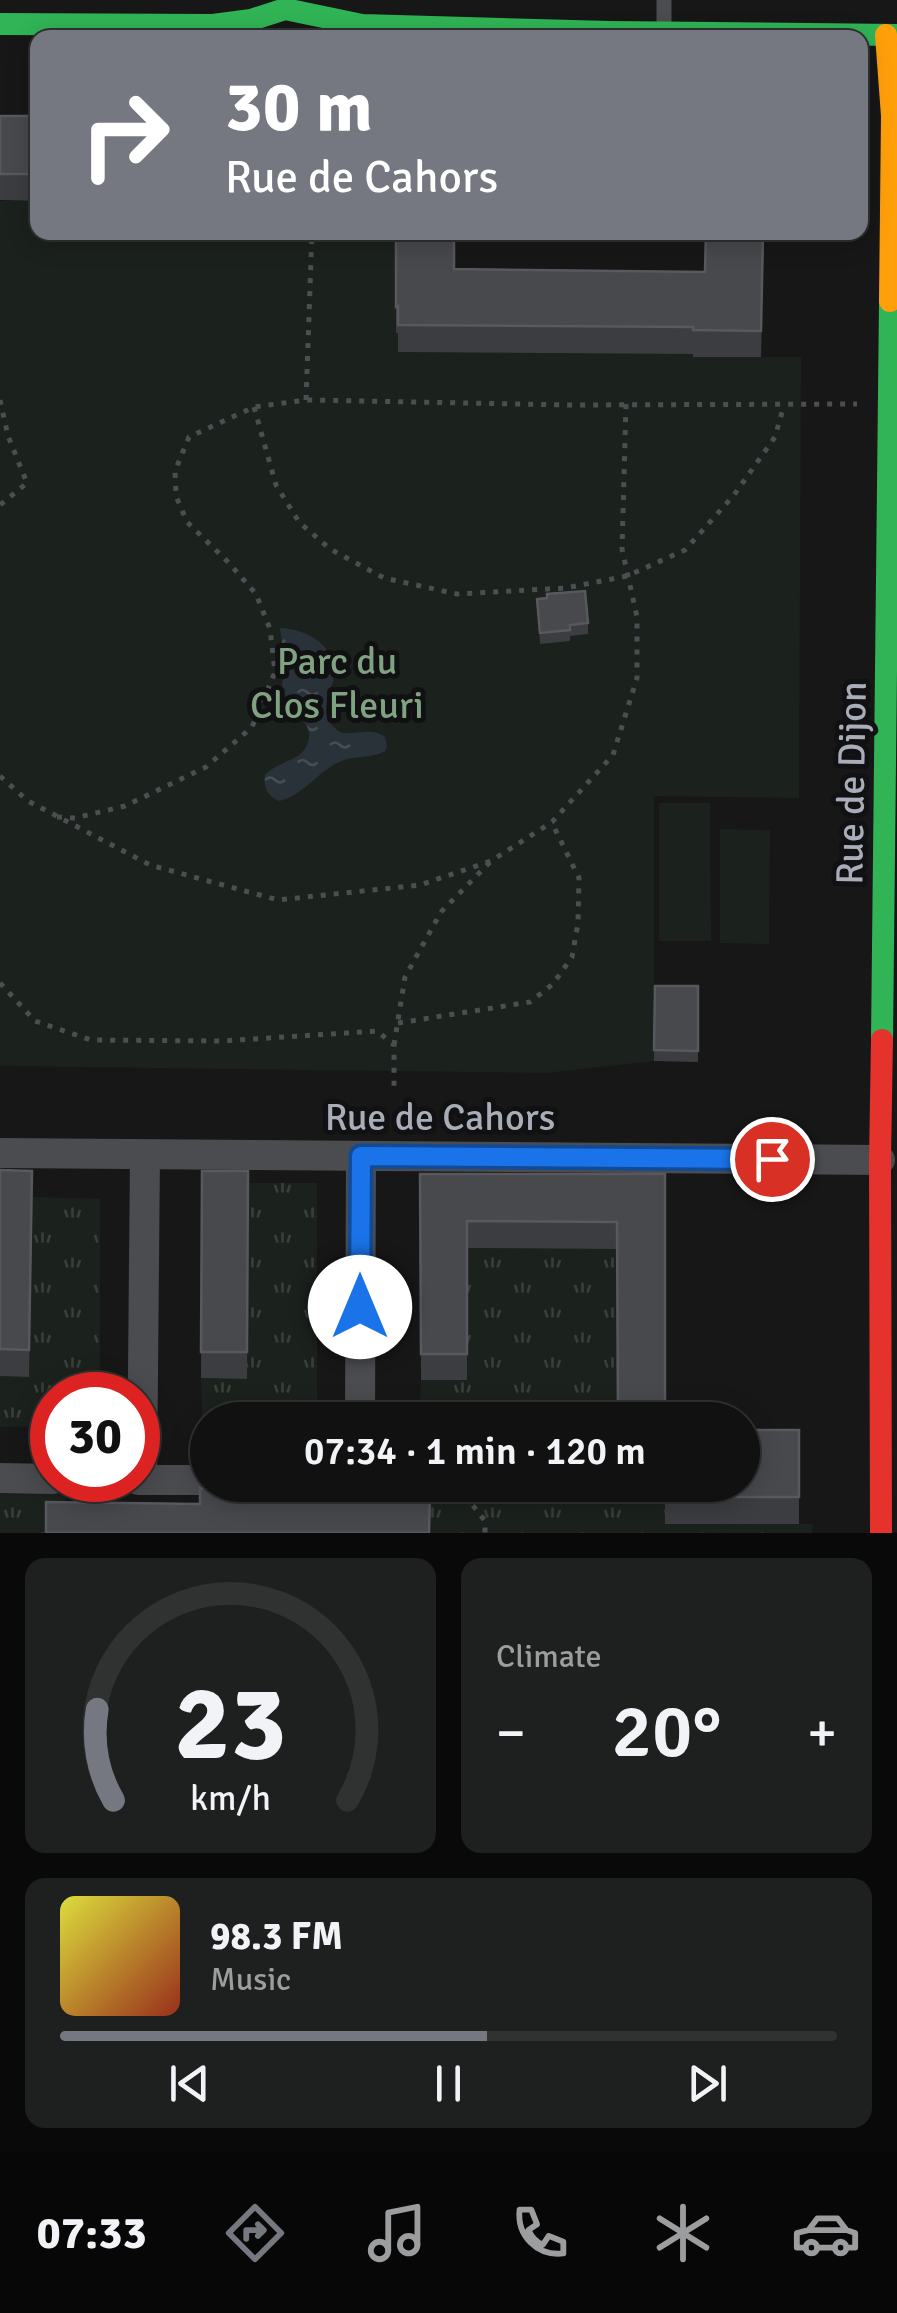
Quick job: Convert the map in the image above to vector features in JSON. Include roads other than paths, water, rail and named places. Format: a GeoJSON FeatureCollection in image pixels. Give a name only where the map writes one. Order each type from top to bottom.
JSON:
{"type":"FeatureCollection","features":[{"type":"Feature","properties":{"kind":"street"},"geometry":{"type":"LineString","coordinates":[[0,24],[213,26],[251,20],[285,4],[362,25],[551,30]]}},
{"type":"Feature","properties":{"kind":"street","name":"Rue de Dijon"},"geometry":{"type":"LineString","coordinates":[[881,1533],[880,1160],[891,892],[892,35]]}},
{"type":"Feature","properties":{"kind":"street","name":"Rue de Cahors"},"geometry":{"type":"LineString","coordinates":[[0,1153],[880,1160]]}},
{"type":"Feature","properties":{"kind":"street"},"geometry":{"type":"LineString","coordinates":[[142,1372],[145,1155]]}},
{"type":"Feature","properties":{"kind":"street"},"geometry":{"type":"LineString","coordinates":[[360,1402],[361,1156]]}},
{"type":"Feature","properties":{"kind":"street"},"geometry":{"type":"LineString","coordinates":[[0,1478],[30,1479]]}},
{"type":"Feature","properties":{"kind":"street"},"geometry":{"type":"LineString","coordinates":[[160,1480],[190,1480]]}},
{"type":"Feature","properties":{"kind":"lane"},"geometry":{"type":"LineString","coordinates":[[664,0],[664,30]]}},
{"type":"Feature","properties":{"kind":"water"},"geometry":{"type":"Polygon","coordinates":[[[280,628],[307,634],[328,651],[334,677],[326,711],[333,726],[342,733],[380,734],[387,747],[380,753],[339,762],[279,801],[267,791],[265,775],[298,756],[309,739],[302,720],[289,714],[273,714],[284,672],[280,628]]]}},
{"type":"Feature","properties":{"kind":"park label","name":"Parc du Clos Fleuri"},"geometry":{"type":"Point","coordinates":[337,683]}}]}
